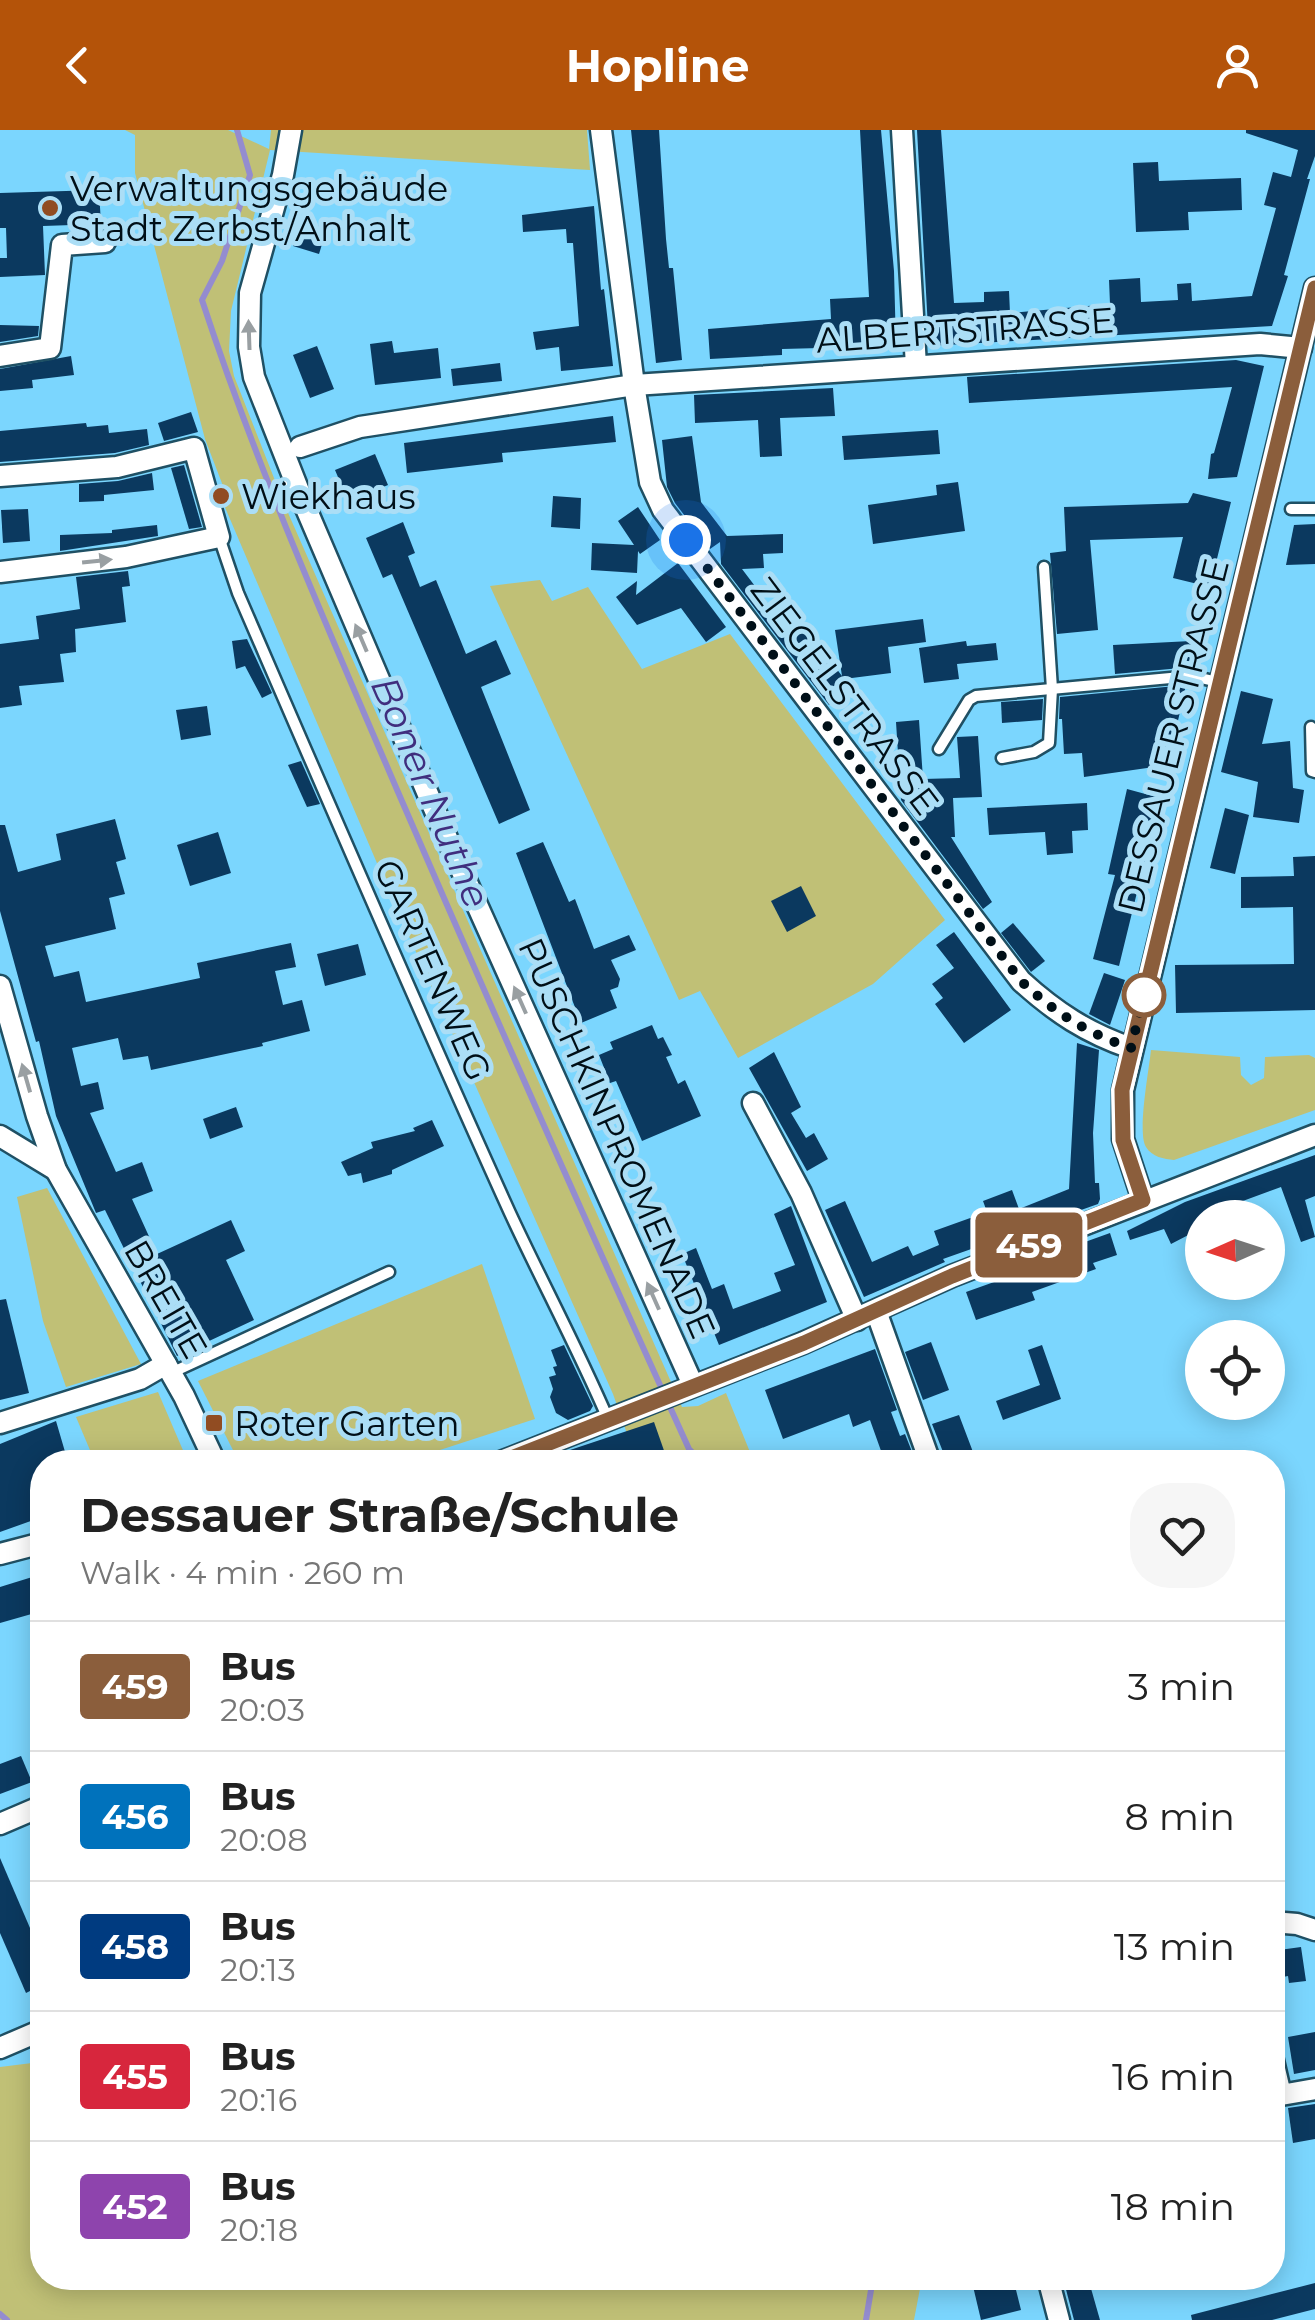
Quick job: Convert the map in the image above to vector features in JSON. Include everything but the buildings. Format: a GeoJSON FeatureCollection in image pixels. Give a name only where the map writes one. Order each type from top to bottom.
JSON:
{"type":"FeatureCollection","features":[{"type":"Feature","properties":{"kind":"street","name":"PUSCHKINPROMENADE"},"geometry":{"type":"LineString","coordinates":[[291,130],[280,188],[250,294],[248,348],[254,378],[282,453],[434,809],[688,1387]]}},
{"type":"Feature","properties":{"kind":"street","name":"ZIEGELSTRASSE"},"geometry":{"type":"LineString","coordinates":[[601,130],[634,385],[650,482],[663,510],[1021,981],[1064,1018],[1131,1048]]}},
{"type":"Feature","properties":{"kind":"street"},"geometry":{"type":"LineString","coordinates":[[902,130],[916,366]]}},
{"type":"Feature","properties":{"kind":"street"},"geometry":{"type":"LineString","coordinates":[[0,356],[50,348],[62,244],[105,242]]}},
{"type":"Feature","properties":{"kind":"street","name":"DESSAUER STRASSE"},"geometry":{"type":"LineString","coordinates":[[1143,1200],[1123,1140],[1121,1116],[1131,1048],[1315,288]]}},
{"type":"Feature","properties":{"kind":"street","name":"ALBERTSTRASSE"},"geometry":{"type":"LineString","coordinates":[[300,446],[360,426],[634,385],[1264,344],[1300,348]]}},
{"type":"Feature","properties":{"kind":"street"},"geometry":{"type":"LineString","coordinates":[[0,476],[117,467],[194,448],[219,537],[126,557],[0,572]]}},
{"type":"Feature","properties":{"kind":"street","name":"BREITE"},"geometry":{"type":"LineString","coordinates":[[0,986],[56,1170],[168,1368],[209,1450]]}},
{"type":"Feature","properties":{"kind":"street"},"geometry":{"type":"LineString","coordinates":[[752,1102],[866,1315],[925,1450]]}},
{"type":"Feature","properties":{"kind":"street"},"geometry":{"type":"LineString","coordinates":[[530,1450],[866,1315],[952,1276],[1315,1135]]}},
{"type":"Feature","properties":{"kind":"street","name":"BREITE"},"geometry":{"type":"LineString","coordinates":[[0,1136],[56,1170]]}},
{"type":"Feature","properties":{"kind":"street"},"geometry":{"type":"LineString","coordinates":[[0,1422],[168,1368]]}},
{"type":"Feature","properties":{"kind":"street"},"geometry":{"type":"LineString","coordinates":[[0,1554],[30,1545]]}},
{"type":"Feature","properties":{"kind":"street"},"geometry":{"type":"LineString","coordinates":[[0,1824],[30,1811]]}},
{"type":"Feature","properties":{"kind":"street"},"geometry":{"type":"LineString","coordinates":[[1285,1924],[1315,1930]]}},
{"type":"Feature","properties":{"kind":"street"},"geometry":{"type":"LineString","coordinates":[[0,2048],[30,2035]]}},
{"type":"Feature","properties":{"kind":"street"},"geometry":{"type":"LineString","coordinates":[[1285,2094],[1315,2088]]}},
{"type":"Feature","properties":{"kind":"street"},"geometry":{"type":"LineString","coordinates":[[1051,2290],[1059,2320]]}},
{"type":"Feature","properties":{"kind":"lane"},"geometry":{"type":"LineString","coordinates":[[1291,509],[1315,509]]}},
{"type":"Feature","properties":{"kind":"lane","name":"GARTENWEG"},"geometry":{"type":"LineString","coordinates":[[219,537],[238,594],[416,1001],[512,1218],[571,1332],[608,1419]]}},
{"type":"Feature","properties":{"kind":"lane"},"geometry":{"type":"LineString","coordinates":[[1002,758],[1034,752],[1048,743],[1052,689],[1044,567]]}},
{"type":"Feature","properties":{"kind":"lane"},"geometry":{"type":"LineString","coordinates":[[939,750],[969,700],[976,696],[1192,676],[1218,682]]}},
{"type":"Feature","properties":{"kind":"lane"},"geometry":{"type":"LineString","coordinates":[[1311,728],[1315,772]]}},
{"type":"Feature","properties":{"kind":"lane"},"geometry":{"type":"LineString","coordinates":[[168,1368],[389,1272]]}},
{"type":"Feature","properties":{"kind":"shaded area"},"geometry":{"type":"Polygon","coordinates":[[[125,130],[228,130],[269,149],[271,130],[587,130],[590,170],[270,150],[231,311],[229,351],[234,376],[285,506],[682,1407],[698,1406],[726,1393],[749,1450],[633,1450],[613,1394],[391,896],[224,505],[228,499],[205,439],[135,173],[135,135],[125,130]]]}},
{"type":"Feature","properties":{"kind":"shaded area"},"geometry":{"type":"Polygon","coordinates":[[[540,580],[552,601],[588,587],[642,669],[730,634],[945,920],[873,984],[738,1058],[700,991],[679,1000],[490,586],[540,580]]]}},
{"type":"Feature","properties":{"kind":"shaded area"},"geometry":{"type":"Polygon","coordinates":[[[1151,1050],[1240,1057],[1241,1075],[1251,1085],[1264,1078],[1265,1057],[1309,1055],[1315,1058],[1315,1110],[1174,1160],[1158,1157],[1146,1147],[1143,1129],[1151,1050]]]}},
{"type":"Feature","properties":{"kind":"shaded area"},"geometry":{"type":"Polygon","coordinates":[[[47,1188],[141,1364],[66,1387],[43,1321],[17,1197],[47,1188]]]}},
{"type":"Feature","properties":{"kind":"shaded area"},"geometry":{"type":"Polygon","coordinates":[[[482,1264],[535,1419],[440,1450],[233,1450],[198,1381],[482,1264]]]}},
{"type":"Feature","properties":{"kind":"shaded area"},"geometry":{"type":"Polygon","coordinates":[[[158,1392],[183,1450],[90,1450],[76,1417],[158,1392]]]}},
{"type":"Feature","properties":{"kind":"shaded area"},"geometry":{"type":"Polygon","coordinates":[[[30,2063],[30,2290],[920,2290],[914,2320],[0,2320],[0,2067],[30,2063]]]}},
{"type":"Feature","properties":{"kind":"waterway","name":"Boner Nuthe"},"geometry":{"type":"LineString","coordinates":[[237,130],[250,175],[222,261],[202,300],[223,363],[346,670],[690,1450]]}},
{"type":"Feature","properties":{"kind":"waterway","name":"Boner Nuthe"},"geometry":{"type":"LineString","coordinates":[[866,2320],[871,2290]]}},
{"type":"Feature","properties":{"kind":"waterway"},"geometry":{"type":"LineString","coordinates":[[0,2314],[7,2320]]}},
{"type":"Feature","properties":{"kind":"bus line","name":"459"},"geometry":{"type":"LineString","coordinates":[[531,1450],[804,1343],[923,1288],[1143,1200],[1123,1140],[1122,1090],[1315,288]]}},
{"type":"Feature","properties":{"kind":"place","name":"Verwaltungsgebäude Stadt Zerbst/Anhalt"},"geometry":{"type":"Point","coordinates":[50,208]}},
{"type":"Feature","properties":{"kind":"place","name":"Wiekhaus"},"geometry":{"type":"Point","coordinates":[221,496]}},
{"type":"Feature","properties":{"kind":"place","name":"Roter Garten"},"geometry":{"type":"Point","coordinates":[214,1423]}},
{"type":"Feature","properties":{"kind":"route"},"geometry":{"type":"LineString","coordinates":[[686,540],[1021,981],[1064,1018],[1131,1048],[1144,995]]}}]}
